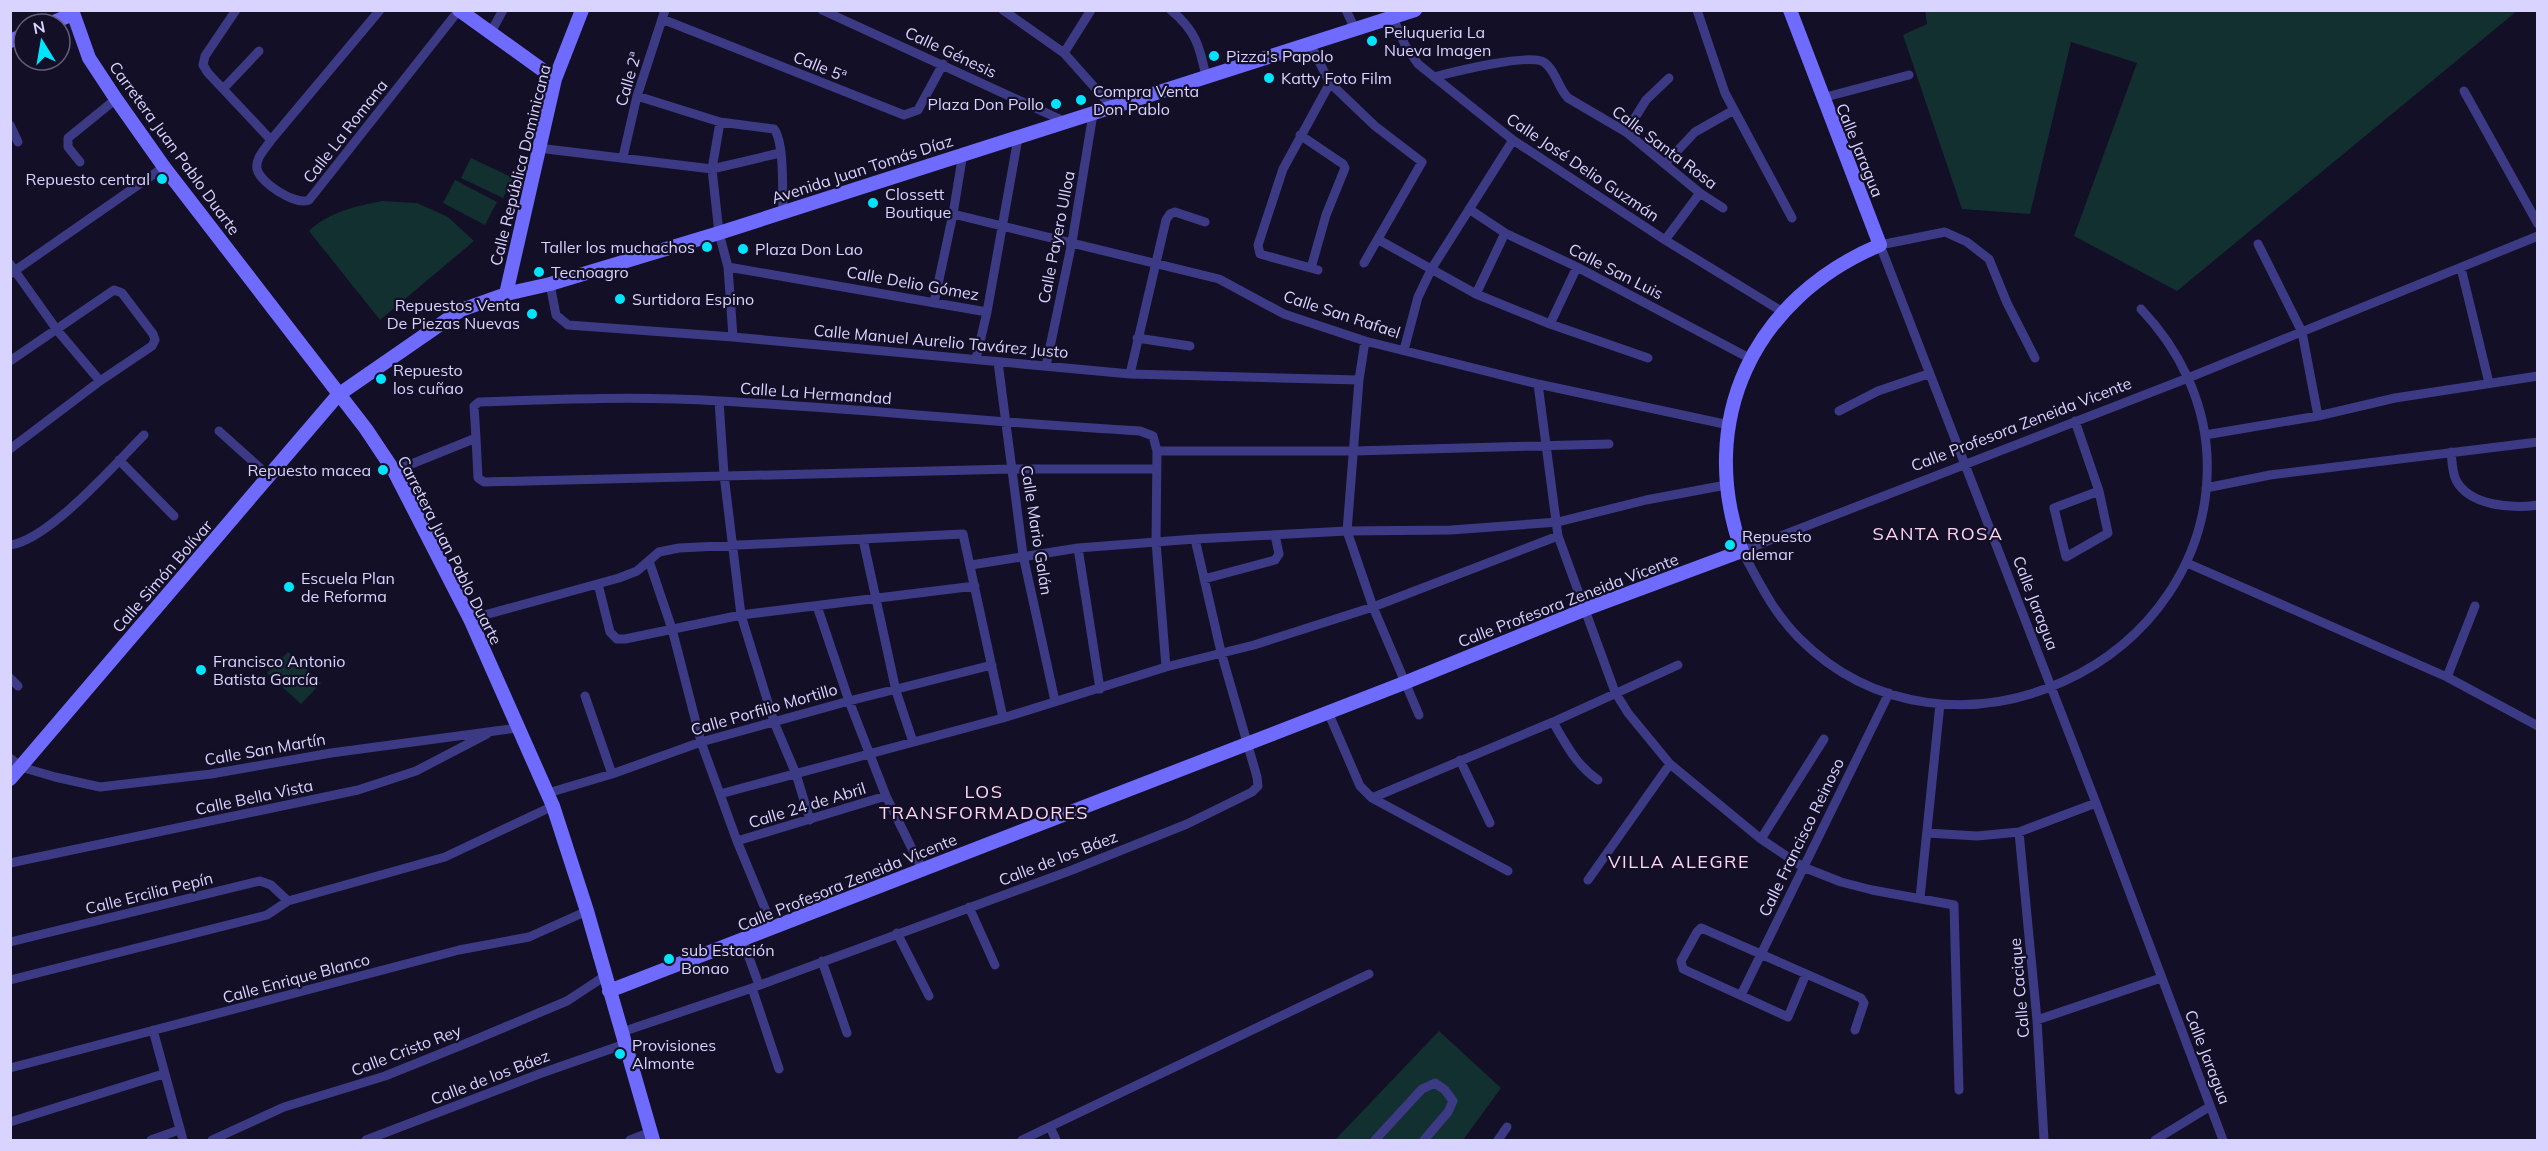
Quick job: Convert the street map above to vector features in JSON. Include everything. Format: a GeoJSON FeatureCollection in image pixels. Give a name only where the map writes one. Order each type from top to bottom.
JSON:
{"type":"FeatureCollection","features":[{"type":"Feature","properties":{"kind":"street"},"geometry":{"type":"LineString","coordinates":[[236,10],[205,56],[203,65],[271,140]]}},
{"type":"Feature","properties":{"kind":"street","name":"Calle La Romana"},"geometry":{"type":"LineString","coordinates":[[380,10],[271,140],[257,161],[257,170],[262,178],[294,201],[302,203],[309,200],[459,10]]}},
{"type":"Feature","properties":{"kind":"street"},"geometry":{"type":"LineString","coordinates":[[459,10],[555,79]]}},
{"type":"Feature","properties":{"kind":"street"},"geometry":{"type":"LineString","coordinates":[[491,32],[503,10]]}},
{"type":"Feature","properties":{"kind":"street","name":"Calle República Dominicana"},"geometry":{"type":"LineString","coordinates":[[506,294],[555,79],[582,10]]}},
{"type":"Feature","properties":{"kind":"street","name":"Calle Génesis"},"geometry":{"type":"LineString","coordinates":[[822,10],[1066,122]]}},
{"type":"Feature","properties":{"kind":"street"},"geometry":{"type":"LineString","coordinates":[[1064,53],[1091,10]]}},
{"type":"Feature","properties":{"kind":"street"},"geometry":{"type":"LineString","coordinates":[[1346,10],[1355,29]]}},
{"type":"Feature","properties":{"kind":"street","name":"Avenida Juan Tomás Díaz"},"geometry":{"type":"LineString","coordinates":[[338,395],[461,310],[506,294],[550,284],[719,233],[1415,10]]}},
{"type":"Feature","properties":{"kind":"street"},"geometry":{"type":"LineString","coordinates":[[1697,10],[1725,93],[1792,218]]}},
{"type":"Feature","properties":{"kind":"street","name":"Calle Jaragua"},"geometry":{"type":"LineString","coordinates":[[1790,10],[1928,374],[2096,803],[2223,1140]]}},
{"type":"Feature","properties":{"kind":"street"},"geometry":{"type":"LineString","coordinates":[[1005,11],[1064,53],[1112,107]]}},
{"type":"Feature","properties":{"kind":"street"},"geometry":{"type":"LineString","coordinates":[[1172,11],[1186,24],[1199,43],[1206,77]]}},
{"type":"Feature","properties":{"kind":"street","name":"Carretera Juan Pablo Duarte"},"geometry":{"type":"LineString","coordinates":[[72,12],[89,58],[116,99],[164,167],[366,429],[394,471],[470,619],[551,800],[587,911],[652,1136]]}},
{"type":"Feature","properties":{"kind":"street","name":"Calle 5ª"},"geometry":{"type":"LineString","coordinates":[[663,15],[904,115],[918,110],[943,64]]}},
{"type":"Feature","properties":{"kind":"street","name":"Calle 2ª"},"geometry":{"type":"LineString","coordinates":[[623,157],[637,96],[663,15]]}},
{"type":"Feature","properties":{"kind":"street","name":"Calle José Delio Guzmán"},"geometry":{"type":"LineString","coordinates":[[1393,18],[1405,45],[1418,64],[1513,140],[1665,240],[1783,312]]}},
{"type":"Feature","properties":{"kind":"street"},"geometry":{"type":"LineString","coordinates":[[1310,44],[1330,83],[1375,126],[1422,162],[1364,263]]}},
{"type":"Feature","properties":{"kind":"street"},"geometry":{"type":"LineString","coordinates":[[223,89],[259,51]]}},
{"type":"Feature","properties":{"kind":"street","name":"Calle Santa Rosa"},"geometry":{"type":"LineString","coordinates":[[1434,77],[1485,65],[1534,60],[1545,62],[1561,91],[1568,98],[1626,132],[1700,194],[1723,208]]}},
{"type":"Feature","properties":{"kind":"street"},"geometry":{"type":"LineString","coordinates":[[1822,98],[1909,75]]}},
{"type":"Feature","properties":{"kind":"street"},"geometry":{"type":"LineString","coordinates":[[1626,132],[1646,100],[1669,78]]}},
{"type":"Feature","properties":{"kind":"street"},"geometry":{"type":"LineString","coordinates":[[1300,135],[1343,164],[1345,168],[1326,214],[1314,269],[1260,254],[1258,245],[1283,169],[1300,135],[1330,83]]}},
{"type":"Feature","properties":{"kind":"street"},"geometry":{"type":"LineString","coordinates":[[2464,91],[2538,224]]}},
{"type":"Feature","properties":{"kind":"street"},"geometry":{"type":"LineString","coordinates":[[637,96],[720,122],[774,129],[778,135],[780,153],[783,212]]}},
{"type":"Feature","properties":{"kind":"street"},"geometry":{"type":"LineString","coordinates":[[80,162],[68,147],[68,138],[116,99]]}},
{"type":"Feature","properties":{"kind":"street"},"geometry":{"type":"LineString","coordinates":[[1665,164],[1695,132],[1734,110]]}},
{"type":"Feature","properties":{"kind":"street","name":"Calle Payero Ulloa"},"geometry":{"type":"LineString","coordinates":[[1046,366],[1072,242],[1093,114]]}},
{"type":"Feature","properties":{"kind":"street"},"geometry":{"type":"LineString","coordinates":[[720,122],[712,169],[719,233],[728,267],[733,337]]}},
{"type":"Feature","properties":{"kind":"street"},"geometry":{"type":"LineString","coordinates":[[10,125],[18,142]]}},
{"type":"Feature","properties":{"kind":"street"},"geometry":{"type":"LineString","coordinates":[[976,359],[987,312],[1018,138]]}},
{"type":"Feature","properties":{"kind":"street"},"geometry":{"type":"LineString","coordinates":[[1404,350],[1418,297],[1432,268],[1513,140]]}},
{"type":"Feature","properties":{"kind":"street"},"geometry":{"type":"LineString","coordinates":[[538,148],[712,169],[780,153]]}},
{"type":"Feature","properties":{"kind":"street"},"geometry":{"type":"LineString","coordinates":[[934,303],[963,153]]}},
{"type":"Feature","properties":{"kind":"street"},"geometry":{"type":"LineString","coordinates":[[100,381],[57,330],[12,269],[164,167]]}},
{"type":"Feature","properties":{"kind":"street"},"geometry":{"type":"LineString","coordinates":[[1665,240],[1700,194]]}},
{"type":"Feature","properties":{"kind":"street","name":"Calle San Luis"},"geometry":{"type":"LineString","coordinates":[[1469,209],[1505,233],[1577,267],[1751,359]]}},
{"type":"Feature","properties":{"kind":"street"},"geometry":{"type":"LineString","coordinates":[[1130,374],[1154,263],[1166,220],[1170,214],[1175,212],[1205,222]]}},
{"type":"Feature","properties":{"kind":"street","name":"Calle San Rafael"},"geometry":{"type":"LineString","coordinates":[[953,214],[1219,279],[1284,314],[1365,341],[1538,384],[1729,425]]}},
{"type":"Feature","properties":{"kind":"street"},"geometry":{"type":"LineString","coordinates":[[2035,358],[2007,303],[1989,259],[1945,232],[1880,245],[1859,254],[1825,274],[1783,312],[1751,359],[1742,380],[1729,425],[1726,484],[1732,518],[1742,551],[1770,604],[1799,639],[1834,667],[1861,682],[1889,693],[1940,704],[1996,701],[2050,686],[2081,673],[2125,645],[2160,608],[2187,563],[2200,526],[2206,488],[2205,435],[2188,378],[2165,338],[2141,309]]}},
{"type":"Feature","properties":{"kind":"street"},"geometry":{"type":"LineString","coordinates":[[1476,294],[1505,233]]}},
{"type":"Feature","properties":{"kind":"street","name":"Calle Profesora Zeneida Vicente"},"geometry":{"type":"LineString","coordinates":[[609,991],[1404,683],[1586,609],[2188,378],[2538,236]]}},
{"type":"Feature","properties":{"kind":"street"},"geometry":{"type":"LineString","coordinates":[[1379,240],[1476,294],[1550,324],[1648,358]]}},
{"type":"Feature","properties":{"kind":"street"},"geometry":{"type":"LineString","coordinates":[[2258,244],[2302,332],[2318,416]]}},
{"type":"Feature","properties":{"kind":"street","name":"Calle Delio Gómez"},"geometry":{"type":"LineString","coordinates":[[728,267],[987,312]]}},
{"type":"Feature","properties":{"kind":"street"},"geometry":{"type":"LineString","coordinates":[[1550,324],[1577,267]]}},
{"type":"Feature","properties":{"kind":"street"},"geometry":{"type":"LineString","coordinates":[[2461,268],[2488,383]]}},
{"type":"Feature","properties":{"kind":"street","name":"Calle Manuel Aurelio Tavárez Justo"},"geometry":{"type":"LineString","coordinates":[[550,284],[556,315],[568,325],[733,337],[1130,374],[1359,380]]}},
{"type":"Feature","properties":{"kind":"street"},"geometry":{"type":"LineString","coordinates":[[10,362],[106,294],[114,291],[122,293],[153,334],[155,340],[152,346],[100,381],[10,449]]}},
{"type":"Feature","properties":{"kind":"street"},"geometry":{"type":"LineString","coordinates":[[1137,338],[1190,346]]}},
{"type":"Feature","properties":{"kind":"street"},"geometry":{"type":"LineString","coordinates":[[1365,341],[1359,380],[1347,531],[1373,607],[1419,715]]}},
{"type":"Feature","properties":{"kind":"street","name":"Calle Mario Galán"},"geometry":{"type":"LineString","coordinates":[[998,362],[1023,555],[1055,701]]}},
{"type":"Feature","properties":{"kind":"street"},"geometry":{"type":"LineString","coordinates":[[1839,411],[1878,392],[1928,374]]}},
{"type":"Feature","properties":{"kind":"street"},"geometry":{"type":"LineString","coordinates":[[2205,435],[2318,416],[2395,398],[2538,376]]}},
{"type":"Feature","properties":{"kind":"street"},"geometry":{"type":"LineString","coordinates":[[1538,384],[1558,522],[1558,536],[1615,692],[1628,713],[1670,764],[1761,839],[1803,867],[1841,882],[1952,903],[1954,907],[1959,1090]]}},
{"type":"Feature","properties":{"kind":"street","name":"Calle Simón Bolívar"},"geometry":{"type":"LineString","coordinates":[[10,779],[16,763],[338,395]]}},
{"type":"Feature","properties":{"kind":"street","name":"Calle La Hermandad"},"geometry":{"type":"LineString","coordinates":[[476,438],[474,406],[476,404],[608,398],[719,400],[1006,423],[1140,431],[1153,436],[1157,452]]}},
{"type":"Feature","properties":{"kind":"street"},"geometry":{"type":"LineString","coordinates":[[719,400],[724,475],[741,615],[774,722],[796,774],[810,820]]}},
{"type":"Feature","properties":{"kind":"street"},"geometry":{"type":"LineString","coordinates":[[2075,421],[2099,491],[2108,533],[2066,556],[2054,508],[2099,491]]}},
{"type":"Feature","properties":{"kind":"street"},"geometry":{"type":"LineString","coordinates":[[219,431],[269,476]]}},
{"type":"Feature","properties":{"kind":"street"},"geometry":{"type":"LineString","coordinates":[[10,544],[23,543],[47,529],[144,435]]}},
{"type":"Feature","properties":{"kind":"street"},"geometry":{"type":"LineString","coordinates":[[394,471],[476,438],[478,478],[484,482],[1012,469],[1155,469]]}},
{"type":"Feature","properties":{"kind":"street"},"geometry":{"type":"LineString","coordinates":[[2206,488],[2270,475],[2538,442]]}},
{"type":"Feature","properties":{"kind":"street"},"geometry":{"type":"LineString","coordinates":[[1166,667],[1156,542],[1155,469],[1157,452],[1354,451],[1609,444]]}},
{"type":"Feature","properties":{"kind":"street"},"geometry":{"type":"LineString","coordinates":[[2451,452],[2456,479],[2472,495],[2502,507],[2538,505]]}},
{"type":"Feature","properties":{"kind":"street"},"geometry":{"type":"LineString","coordinates":[[119,460],[174,516]]}},
{"type":"Feature","properties":{"kind":"street"},"geometry":{"type":"LineString","coordinates":[[971,564],[1078,548],[1195,539],[1347,531],[1450,530],[1558,522],[1646,500],[1726,484]]}},
{"type":"Feature","properties":{"kind":"street"},"geometry":{"type":"LineString","coordinates":[[470,619],[637,571],[660,552],[678,548],[963,534],[1004,718]]}},
{"type":"Feature","properties":{"kind":"street"},"geometry":{"type":"LineString","coordinates":[[1204,579],[1275,560],[1279,554],[1275,534]]}},
{"type":"Feature","properties":{"kind":"street"},"geometry":{"type":"LineString","coordinates":[[720,794],[1004,718],[1166,667],[1254,645],[1373,607],[1558,536]]}},
{"type":"Feature","properties":{"kind":"street"},"geometry":{"type":"LineString","coordinates":[[863,539],[897,691],[913,742]]}},
{"type":"Feature","properties":{"kind":"street","name":"Calle de los Báez"},"geometry":{"type":"LineString","coordinates":[[366,1140],[822,961],[1124,849],[1187,824],[1252,792],[1258,786],[1248,742],[1221,652],[1195,539]]}},
{"type":"Feature","properties":{"kind":"street"},"geometry":{"type":"LineString","coordinates":[[1078,548],[1100,689]]}},
{"type":"Feature","properties":{"kind":"street"},"geometry":{"type":"LineString","coordinates":[[650,561],[672,629],[701,742],[737,841],[773,928]]}},
{"type":"Feature","properties":{"kind":"street"},"geometry":{"type":"LineString","coordinates":[[2187,563],[2447,677],[2536,723]]}},
{"type":"Feature","properties":{"kind":"street"},"geometry":{"type":"LineString","coordinates":[[598,584],[610,632],[617,639],[741,615],[975,586]]}},
{"type":"Feature","properties":{"kind":"street"},"geometry":{"type":"LineString","coordinates":[[817,606],[849,701],[886,796],[922,869]]}},
{"type":"Feature","properties":{"kind":"street"},"geometry":{"type":"LineString","coordinates":[[2447,677],[2475,606]]}},
{"type":"Feature","properties":{"kind":"street","name":"Calle Porfilio Mortillo"},"geometry":{"type":"LineString","coordinates":[[551,800],[612,774],[701,742],[992,665]]}},
{"type":"Feature","properties":{"kind":"street"},"geometry":{"type":"LineString","coordinates":[[1372,798],[1552,722],[1678,665]]}},
{"type":"Feature","properties":{"kind":"street"},"geometry":{"type":"LineString","coordinates":[[10,678],[18,686]]}},
{"type":"Feature","properties":{"kind":"street","name":"Calle Francisco Reinoso"},"geometry":{"type":"LineString","coordinates":[[1741,995],[1889,693]]}},
{"type":"Feature","properties":{"kind":"street"},"geometry":{"type":"LineString","coordinates":[[585,696],[612,774]]}},
{"type":"Feature","properties":{"kind":"street"},"geometry":{"type":"LineString","coordinates":[[1920,898],[1940,704]]}},
{"type":"Feature","properties":{"kind":"street"},"geometry":{"type":"LineString","coordinates":[[1328,712],[1360,786],[1372,798],[1508,871]]}},
{"type":"Feature","properties":{"kind":"street"},"geometry":{"type":"LineString","coordinates":[[1552,722],[1575,760],[1598,780]]}},
{"type":"Feature","properties":{"kind":"street","name":"Calle San Martín"},"geometry":{"type":"LineString","coordinates":[[16,763],[55,777],[100,787],[211,774],[331,753],[517,728]]}},
{"type":"Feature","properties":{"kind":"street","name":"Calle Bella Vista"},"geometry":{"type":"LineString","coordinates":[[10,864],[358,790],[416,771],[495,730]]}},
{"type":"Feature","properties":{"kind":"street"},"geometry":{"type":"LineString","coordinates":[[1761,839],[1824,739]]}},
{"type":"Feature","properties":{"kind":"street"},"geometry":{"type":"LineString","coordinates":[[1460,760],[1490,823]]}},
{"type":"Feature","properties":{"kind":"street"},"geometry":{"type":"LineString","coordinates":[[1588,880],[1670,764]]}},
{"type":"Feature","properties":{"kind":"street","name":"Calle 24 de Abril"},"geometry":{"type":"LineString","coordinates":[[737,841],[886,796]]}},
{"type":"Feature","properties":{"kind":"street"},"geometry":{"type":"LineString","coordinates":[[10,980],[267,915],[288,901],[445,857],[551,800]]}},
{"type":"Feature","properties":{"kind":"street"},"geometry":{"type":"LineString","coordinates":[[1927,833],[1977,836],[2019,832],[2096,803]]}},
{"type":"Feature","properties":{"kind":"street","name":"Calle Cacique"},"geometry":{"type":"LineString","coordinates":[[2019,832],[2037,1020],[2044,1140]]}},
{"type":"Feature","properties":{"kind":"street","name":"Calle Ercilia Pepín"},"geometry":{"type":"LineString","coordinates":[[10,942],[260,881],[271,885],[288,901]]}},
{"type":"Feature","properties":{"kind":"street"},"geometry":{"type":"LineString","coordinates":[[969,907],[995,965]]}},
{"type":"Feature","properties":{"kind":"street","name":"Calle Enrique Blanco"},"geometry":{"type":"LineString","coordinates":[[10,1068],[459,950],[528,937],[587,911]]}},
{"type":"Feature","properties":{"kind":"street"},"geometry":{"type":"LineString","coordinates":[[1806,974],[1788,1017],[1683,969],[1681,961],[1701,928],[1761,954],[1806,974],[1863,1000],[1855,1030]]}},
{"type":"Feature","properties":{"kind":"street"},"geometry":{"type":"LineString","coordinates":[[897,933],[929,996]]}},
{"type":"Feature","properties":{"kind":"street"},"geometry":{"type":"LineString","coordinates":[[743,941],[778,1069]]}},
{"type":"Feature","properties":{"kind":"street"},"geometry":{"type":"LineString","coordinates":[[822,961],[847,1033]]}},
{"type":"Feature","properties":{"kind":"street"},"geometry":{"type":"LineString","coordinates":[[1022,1140],[1369,974]]}},
{"type":"Feature","properties":{"kind":"street","name":"Calle Cristo Rey"},"geometry":{"type":"LineString","coordinates":[[212,1140],[285,1107],[385,1076],[567,1001],[605,976]]}},
{"type":"Feature","properties":{"kind":"street"},"geometry":{"type":"LineString","coordinates":[[2037,1020],[2161,978]]}},
{"type":"Feature","properties":{"kind":"street"},"geometry":{"type":"LineString","coordinates":[[153,1030],[163,1074],[183,1140]]}},
{"type":"Feature","properties":{"kind":"street"},"geometry":{"type":"LineString","coordinates":[[10,1122],[163,1074]]}},
{"type":"Feature","properties":{"kind":"street"},"geometry":{"type":"LineString","coordinates":[[1376,1140],[1422,1089],[1435,1083],[1445,1090],[1453,1101],[1448,1112],[1424,1140]]}},
{"type":"Feature","properties":{"kind":"street"},"geometry":{"type":"LineString","coordinates":[[2155,1140],[2209,1107]]}},
{"type":"Feature","properties":{"kind":"street"},"geometry":{"type":"LineString","coordinates":[[1050,1127],[1056,1140]]}},
{"type":"Feature","properties":{"kind":"street"},"geometry":{"type":"LineString","coordinates":[[1498,1140],[1507,1127]]}},
{"type":"Feature","properties":{"kind":"street"},"geometry":{"type":"LineString","coordinates":[[151,1140],[179,1130]]}},
{"type":"Feature","properties":{"kind":"street"},"geometry":{"type":"LineString","coordinates":[[630,1140],[652,1136]]}},
{"type":"Feature","properties":{"kind":"green space"},"geometry":{"type":"Polygon","coordinates":[[[1925,10],[2517,11],[2177,291],[2074,236],[2137,63],[2071,42],[2030,214],[1962,209],[1903,35],[1927,24],[1925,10]]]}},
{"type":"Feature","properties":{"kind":"green space"},"geometry":{"type":"Polygon","coordinates":[[[471,158],[513,178],[503,198],[461,178],[471,158]]]}},
{"type":"Feature","properties":{"kind":"green space"},"geometry":{"type":"Polygon","coordinates":[[[455,180],[497,202],[485,225],[443,203],[455,180]]]}},
{"type":"Feature","properties":{"kind":"green space"},"geometry":{"type":"Polygon","coordinates":[[[382,201],[417,203],[448,217],[474,241],[380,320],[309,231],[334,214],[382,201]]]}},
{"type":"Feature","properties":{"kind":"green space"},"geometry":{"type":"Polygon","coordinates":[[[288,652],[321,683],[301,704],[267,673],[288,652]]]}},
{"type":"Feature","properties":{"kind":"green space"},"geometry":{"type":"Polygon","coordinates":[[[1439,1031],[1501,1088],[1463,1140],[1335,1140],[1439,1031]]]}},
{"type":"Feature","properties":{"kind":"place","name":"Peluqueria La Nueva Imagen"},"geometry":{"type":"Point","coordinates":[1372,41]}},
{"type":"Feature","properties":{"kind":"place","name":"Pizza's Papolo"},"geometry":{"type":"Point","coordinates":[1214,56]}},
{"type":"Feature","properties":{"kind":"place","name":"Katty Foto Film"},"geometry":{"type":"Point","coordinates":[1269,78]}},
{"type":"Feature","properties":{"kind":"place","name":"Compra Venta Don Pablo"},"geometry":{"type":"Point","coordinates":[1081,100]}},
{"type":"Feature","properties":{"kind":"place","name":"Plaza Don Pollo"},"geometry":{"type":"Point","coordinates":[1056,104]}},
{"type":"Feature","properties":{"kind":"place","name":"Repuesto central"},"geometry":{"type":"Point","coordinates":[162,179]}},
{"type":"Feature","properties":{"kind":"place","name":"Clossett Boutique"},"geometry":{"type":"Point","coordinates":[873,203]}},
{"type":"Feature","properties":{"kind":"place","name":"Taller los muchachos"},"geometry":{"type":"Point","coordinates":[707,247]}},
{"type":"Feature","properties":{"kind":"place","name":"Plaza Don Lao"},"geometry":{"type":"Point","coordinates":[743,249]}},
{"type":"Feature","properties":{"kind":"place","name":"Tecnoagro"},"geometry":{"type":"Point","coordinates":[539,272]}},
{"type":"Feature","properties":{"kind":"place","name":"Surtidora Espino"},"geometry":{"type":"Point","coordinates":[620,299]}},
{"type":"Feature","properties":{"kind":"place","name":"Repuestos Venta De Piezas Nuevas"},"geometry":{"type":"Point","coordinates":[532,314]}},
{"type":"Feature","properties":{"kind":"place","name":"Repuesto los cuñao"},"geometry":{"type":"Point","coordinates":[381,379]}},
{"type":"Feature","properties":{"kind":"place","name":"Repuesto macea"},"geometry":{"type":"Point","coordinates":[383,470]}},
{"type":"Feature","properties":{"kind":"place","name":"Repuesto alemar"},"geometry":{"type":"Point","coordinates":[1730,545]}},
{"type":"Feature","properties":{"kind":"place","name":"Escuela Plan de Reforma"},"geometry":{"type":"Point","coordinates":[289,587]}},
{"type":"Feature","properties":{"kind":"place","name":"Francisco Antonio Batista García"},"geometry":{"type":"Point","coordinates":[201,670]}},
{"type":"Feature","properties":{"kind":"place","name":"sub Estación Bonao"},"geometry":{"type":"Point","coordinates":[669,959]}},
{"type":"Feature","properties":{"kind":"place","name":"Provisiones Almonte"},"geometry":{"type":"Point","coordinates":[620,1054]}},
{"type":"Feature","properties":{"kind":"district","name":"SANTA ROSA"},"geometry":{"type":"Point","coordinates":[1938,533]}},
{"type":"Feature","properties":{"kind":"district","name":"LOS TRANSFORMADORES"},"geometry":{"type":"Point","coordinates":[984,801]}},
{"type":"Feature","properties":{"kind":"district","name":"VILLA ALEGRE"},"geometry":{"type":"Point","coordinates":[1679,861]}}]}
